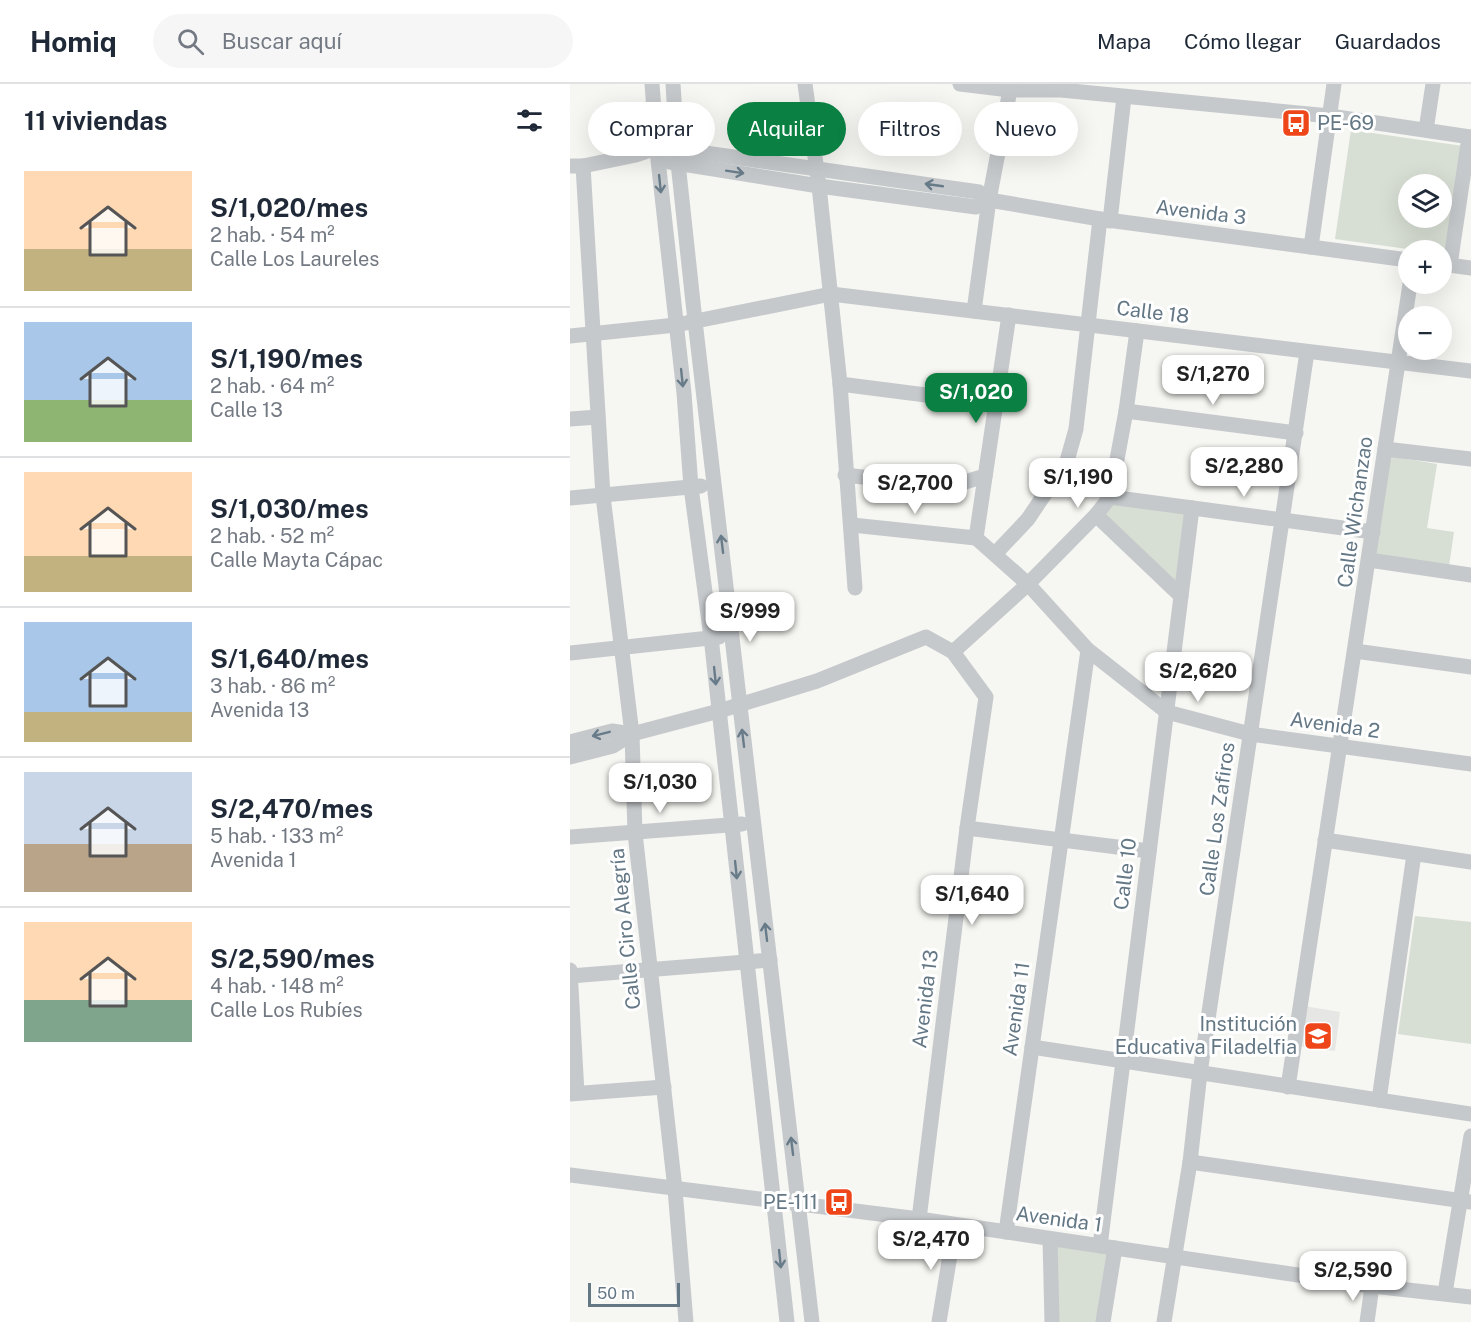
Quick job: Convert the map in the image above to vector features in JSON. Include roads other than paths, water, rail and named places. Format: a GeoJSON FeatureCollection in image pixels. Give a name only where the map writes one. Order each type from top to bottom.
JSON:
{"type":"FeatureCollection","features":[{"type":"Feature","properties":{"kind":"street"},"geometry":{"type":"LineString","coordinates":[[652,84],[653,102]]}},
{"type":"Feature","properties":{"kind":"street"},"geometry":{"type":"LineString","coordinates":[[673,84],[674,102]]}},
{"type":"Feature","properties":{"kind":"street"},"geometry":{"type":"LineString","coordinates":[[805,84],[819,186],[840,384],[855,588]]}},
{"type":"Feature","properties":{"kind":"street"},"geometry":{"type":"LineString","coordinates":[[960,84],[1010,90],[1027,87],[1061,87],[1124,97],[1330,116],[1470,137],[1451,240]]}},
{"type":"Feature","properties":{"kind":"street"},"geometry":{"type":"LineString","coordinates":[[1311,247],[1334,84]]}},
{"type":"Feature","properties":{"kind":"street"},"geometry":{"type":"LineString","coordinates":[[1426,130],[1433,84]]}},
{"type":"Feature","properties":{"kind":"street"},"geometry":{"type":"LineString","coordinates":[[974,311],[989,200],[1010,90]]}},
{"type":"Feature","properties":{"kind":"street"},"geometry":{"type":"LineString","coordinates":[[995,554],[1028,519],[1067,461],[1076,429],[1087,325],[1124,97]]}},
{"type":"Feature","properties":{"kind":"street"},"geometry":{"type":"LineString","coordinates":[[576,166],[631,156]]}},
{"type":"Feature","properties":{"kind":"street"},"geometry":{"type":"LineString","coordinates":[[657,156],[691,487],[711,637],[787,1322]]}},
{"type":"Feature","properties":{"kind":"street"},"geometry":{"type":"LineString","coordinates":[[677,156],[812,1322]]}},
{"type":"Feature","properties":{"kind":"street","name":"Avenida 3"},"geometry":{"type":"LineString","coordinates":[[677,156],[816,168],[979,192],[989,200],[1105,220],[1398,259]]}},
{"type":"Feature","properties":{"kind":"street","name":"Avenida 3"},"geometry":{"type":"LineString","coordinates":[[677,156],[819,186],[976,207],[989,200]]}},
{"type":"Feature","properties":{"kind":"street","name":"Calle Ciro Alegría"},"geometry":{"type":"LineString","coordinates":[[576,166],[593,334],[603,496],[632,734],[635,833],[675,1189],[686,1322]]}},
{"type":"Feature","properties":{"kind":"street"},"geometry":{"type":"LineString","coordinates":[[1452,266],[1471,268]]}},
{"type":"Feature","properties":{"kind":"street","name":"Calle 18"},"geometry":{"type":"LineString","coordinates":[[570,336],[676,325],[831,294],[1471,371]]}},
{"type":"Feature","properties":{"kind":"street","name":"Calle Wichanzao"},"geometry":{"type":"LineString","coordinates":[[1288,1087],[1408,294]]}},
{"type":"Feature","properties":{"kind":"street"},"geometry":{"type":"LineString","coordinates":[[852,525],[976,538],[1009,315]]}},
{"type":"Feature","properties":{"kind":"street"},"geometry":{"type":"LineString","coordinates":[[570,757],[613,746],[632,734],[740,705],[817,681],[926,637],[953,652],[1028,584],[1096,515],[1110,497],[1126,411],[1137,331]]}},
{"type":"Feature","properties":{"kind":"street","name":"Calle Los Zafiros"},"geometry":{"type":"LineString","coordinates":[[1164,1322],[1190,1162],[1200,1073],[1284,520],[1307,351]]}},
{"type":"Feature","properties":{"kind":"street"},"geometry":{"type":"LineString","coordinates":[[840,384],[996,404]]}},
{"type":"Feature","properties":{"kind":"street"},"geometry":{"type":"LineString","coordinates":[[1126,411],[1296,434]]}},
{"type":"Feature","properties":{"kind":"street"},"geometry":{"type":"LineString","coordinates":[[570,420],[598,417]]}},
{"type":"Feature","properties":{"kind":"street"},"geometry":{"type":"LineString","coordinates":[[1385,449],[1471,459]]}},
{"type":"Feature","properties":{"kind":"street"},"geometry":{"type":"LineString","coordinates":[[845,475],[948,487],[985,476]]}},
{"type":"Feature","properties":{"kind":"street"},"geometry":{"type":"LineString","coordinates":[[570,498],[715,486]]}},
{"type":"Feature","properties":{"kind":"street"},"geometry":{"type":"LineString","coordinates":[[1110,497],[1373,532]]}},
{"type":"Feature","properties":{"kind":"street","name":"Calle 10"},"geometry":{"type":"LineString","coordinates":[[1103,1322],[1123,1061],[1192,508]]}},
{"type":"Feature","properties":{"kind":"street"},"geometry":{"type":"LineString","coordinates":[[1096,515],[1181,596]]}},
{"type":"Feature","properties":{"kind":"street","name":"Avenida 2"},"geometry":{"type":"LineString","coordinates":[[976,538],[1028,584],[1088,650],[1167,712],[1250,734],[1471,764]]}},
{"type":"Feature","properties":{"kind":"street"},"geometry":{"type":"LineString","coordinates":[[1369,560],[1471,576]]}},
{"type":"Feature","properties":{"kind":"street"},"geometry":{"type":"LineString","coordinates":[[570,653],[732,636]]}},
{"type":"Feature","properties":{"kind":"street","name":"Avenida 11"},"geometry":{"type":"LineString","coordinates":[[1006,1232],[1088,650]]}},
{"type":"Feature","properties":{"kind":"street"},"geometry":{"type":"LineString","coordinates":[[1355,651],[1471,667]]}},
{"type":"Feature","properties":{"kind":"street","name":"Avenida 13"},"geometry":{"type":"LineString","coordinates":[[919,1219],[986,697],[953,652]]}},
{"type":"Feature","properties":{"kind":"street"},"geometry":{"type":"LineString","coordinates":[[570,742],[612,731],[632,734]]}},
{"type":"Feature","properties":{"kind":"street"},"geometry":{"type":"LineString","coordinates":[[570,837],[753,823]]}},
{"type":"Feature","properties":{"kind":"street"},"geometry":{"type":"LineString","coordinates":[[968,828],[1149,851]]}},
{"type":"Feature","properties":{"kind":"street"},"geometry":{"type":"LineString","coordinates":[[1325,840],[1471,862]]}},
{"type":"Feature","properties":{"kind":"street"},"geometry":{"type":"LineString","coordinates":[[1379,1100],[1414,854]]}},
{"type":"Feature","properties":{"kind":"street"},"geometry":{"type":"LineString","coordinates":[[570,976],[770,960]]}},
{"type":"Feature","properties":{"kind":"street"},"geometry":{"type":"LineString","coordinates":[[570,970],[574,1094],[664,1087]]}},
{"type":"Feature","properties":{"kind":"street"},"geometry":{"type":"LineString","coordinates":[[1032,1047],[1471,1114]]}},
{"type":"Feature","properties":{"kind":"street"},"geometry":{"type":"LineString","coordinates":[[1445,1293],[1466,1201],[1471,1136]]}},
{"type":"Feature","properties":{"kind":"street"},"geometry":{"type":"LineString","coordinates":[[1190,1162],[1466,1201]]}},
{"type":"Feature","properties":{"kind":"street","name":"Avenida 1"},"geometry":{"type":"LineString","coordinates":[[570,1175],[919,1219],[1372,1286],[1471,1297]]}},
{"type":"Feature","properties":{"kind":"street"},"geometry":{"type":"LineString","coordinates":[[939,1322],[955,1225]]}},
{"type":"Feature","properties":{"kind":"street"},"geometry":{"type":"LineString","coordinates":[[1050,1239],[1052,1322]]}},
{"type":"Feature","properties":{"kind":"street"},"geometry":{"type":"LineString","coordinates":[[1367,1322],[1372,1286]]}},
{"type":"Feature","properties":{"kind":"place","name":"PE-69"},"geometry":{"type":"Point","coordinates":[1296,123]}},
{"type":"Feature","properties":{"kind":"place","name":"Institución Educativa Filadelfia"},"geometry":{"type":"Point","coordinates":[1318,1036]}},
{"type":"Feature","properties":{"kind":"place","name":"PE-111"},"geometry":{"type":"Point","coordinates":[839,1202]}}]}
